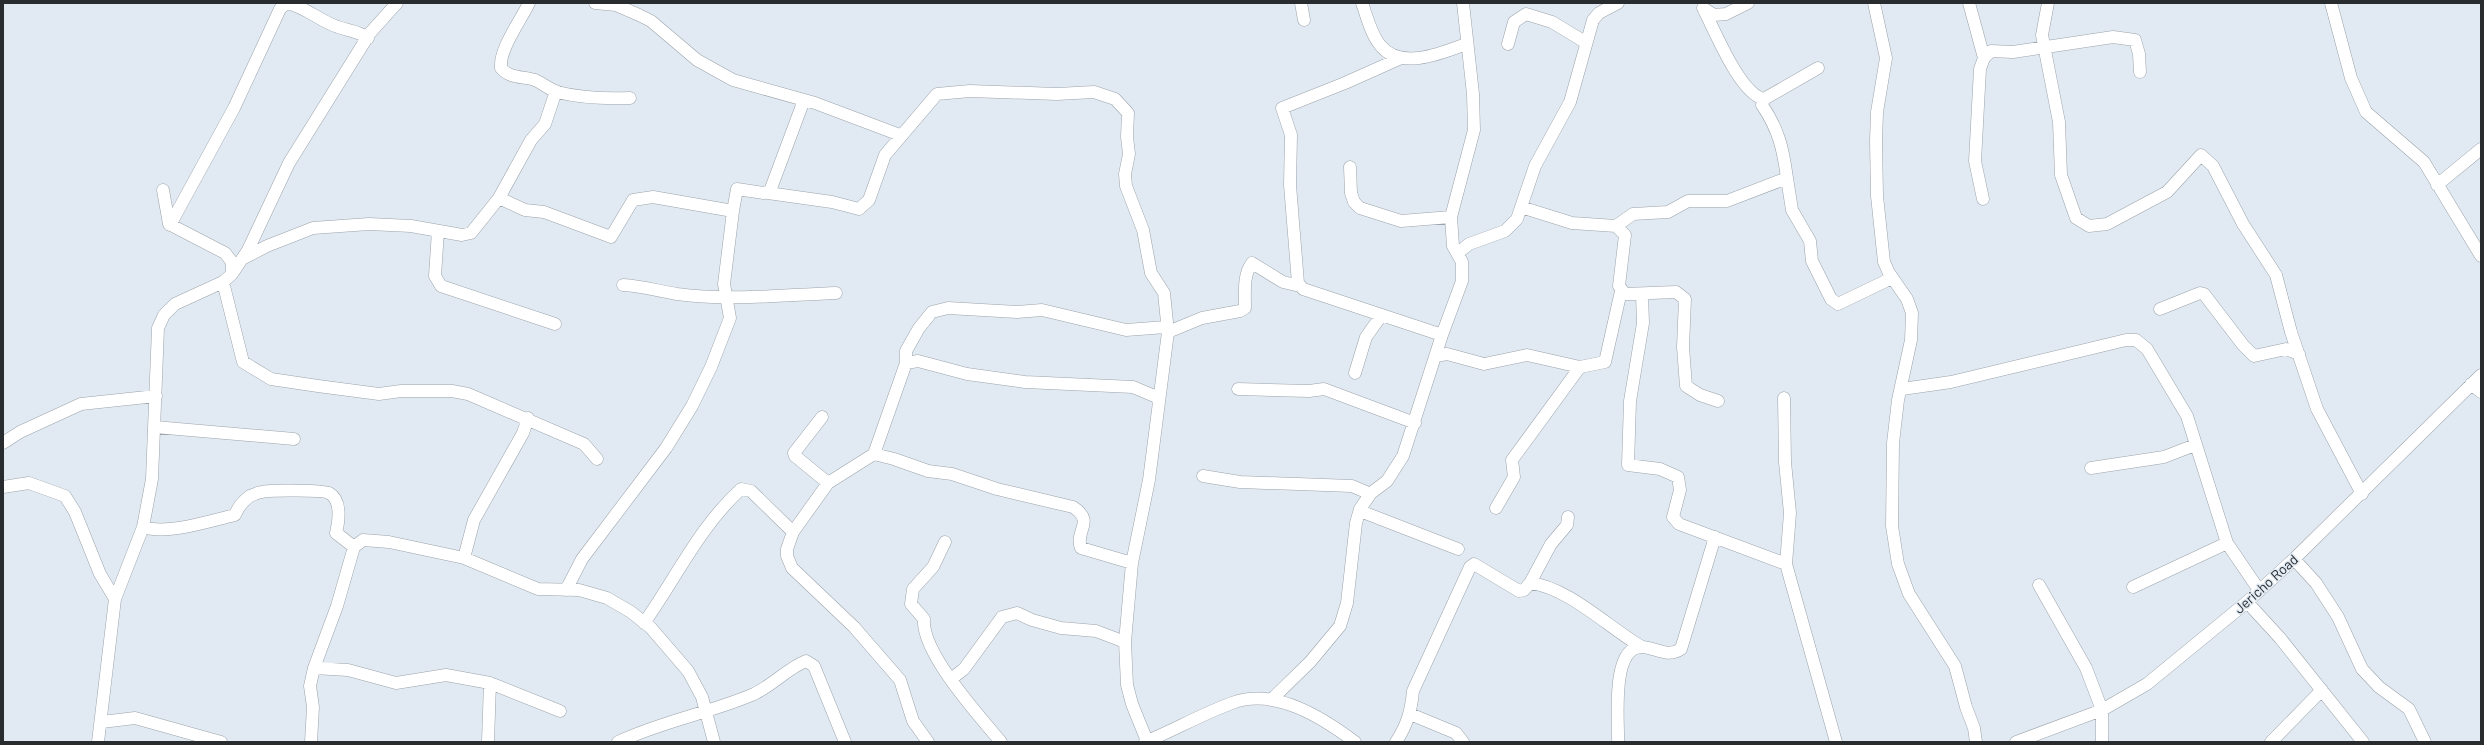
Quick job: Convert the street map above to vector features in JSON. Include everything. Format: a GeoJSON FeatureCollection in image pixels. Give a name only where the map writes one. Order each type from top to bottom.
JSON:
{"type":"FeatureCollection","features":[{"type":"Feature","properties":{"kind":"street"},"geometry":{"type":"LineString","coordinates":[[170,225],[234,108],[280,9],[286,3],[297,5],[326,22],[358,31],[368,38]]}},
{"type":"Feature","properties":{"kind":"street"},"geometry":{"type":"LineString","coordinates":[[98,742],[102,722],[100,713],[115,599],[143,527],[152,479],[158,328],[164,315],[175,304],[228,278],[242,259],[289,163],[368,38],[397,3]]}},
{"type":"Feature","properties":{"kind":"street"},"geometry":{"type":"LineString","coordinates":[[529,3],[516,25],[501,63],[501,68],[509,75],[534,80],[556,91],[587,98],[630,98]]}},
{"type":"Feature","properties":{"kind":"street"},"geometry":{"type":"LineString","coordinates":[[595,3],[616,5],[639,14],[651,21],[696,60],[733,80],[804,100],[900,135]]}},
{"type":"Feature","properties":{"kind":"street"},"geometry":{"type":"LineString","coordinates":[[1301,3],[1304,20]]}},
{"type":"Feature","properties":{"kind":"street"},"geometry":{"type":"LineString","coordinates":[[1362,3],[1381,46],[1386,52],[1402,58],[1413,60],[1466,44]]}},
{"type":"Feature","properties":{"kind":"street"},"geometry":{"type":"LineString","coordinates":[[1271,700],[1310,662],[1340,626],[1347,603],[1360,511],[1368,497],[1393,473],[1403,456],[1415,423],[1442,335],[1462,281],[1462,262],[1453,246],[1451,217],[1474,130],[1473,94],[1466,44],[1463,3]]}},
{"type":"Feature","properties":{"kind":"street"},"geometry":{"type":"LineString","coordinates":[[1458,253],[1469,244],[1505,231],[1517,219],[1535,166],[1570,102],[1585,42],[1593,20],[1599,13],[1618,3]]}},
{"type":"Feature","properties":{"kind":"street"},"geometry":{"type":"LineString","coordinates":[[1702,7],[1714,15],[1726,14],[1748,3]]}},
{"type":"Feature","properties":{"kind":"street"},"geometry":{"type":"LineString","coordinates":[[1874,3],[1886,58],[1877,112],[1877,196],[1884,262],[1892,278],[1907,299],[1912,313],[1911,340],[1893,443],[1892,526],[1898,564],[1909,594],[1955,666],[1966,707],[1974,728],[1976,742]]}},
{"type":"Feature","properties":{"kind":"street"},"geometry":{"type":"LineString","coordinates":[[1969,3],[1984,58]]}},
{"type":"Feature","properties":{"kind":"street"},"geometry":{"type":"LineString","coordinates":[[2048,3],[2042,34],[2059,122],[2061,175],[2076,218],[2089,226],[2107,224],[2167,192],[2201,155],[2213,166],[2243,224],[2276,275],[2298,354],[2317,409],[2362,494]]}},
{"type":"Feature","properties":{"kind":"street"},"geometry":{"type":"LineString","coordinates":[[2331,3],[2351,78],[2366,112],[2424,162],[2481,256]]}},
{"type":"Feature","properties":{"kind":"street"},"geometry":{"type":"LineString","coordinates":[[1702,7],[1747,87],[1759,98],[1764,99]]}},
{"type":"Feature","properties":{"kind":"street"},"geometry":{"type":"LineString","coordinates":[[1508,44],[1514,22],[1526,14],[1552,22],[1585,42]]}},
{"type":"Feature","properties":{"kind":"street"},"geometry":{"type":"LineString","coordinates":[[1983,199],[1975,161],[1980,69],[1984,58],[1991,51],[2013,52],[2044,46],[2072,45],[2113,37],[2135,40],[2139,54],[2140,72]]}},
{"type":"Feature","properties":{"kind":"street"},"geometry":{"type":"LineString","coordinates":[[1300,286],[1298,283],[1290,186],[1293,158],[1291,135],[1282,108],[1402,58]]}},
{"type":"Feature","properties":{"kind":"street"},"geometry":{"type":"LineString","coordinates":[[1818,68],[1764,99],[1762,105],[1772,120],[1782,143],[1792,210],[1810,241],[1812,261],[1831,299],[1838,304],[1892,278]]}},
{"type":"Feature","properties":{"kind":"street"},"geometry":{"type":"LineString","coordinates":[[242,259],[267,246],[313,228],[370,224],[411,226],[462,235],[471,233],[499,198],[531,140],[544,124],[556,91]]}},
{"type":"Feature","properties":{"kind":"street"},"geometry":{"type":"LineString","coordinates":[[566,590],[582,560],[666,448],[692,406],[730,318],[724,296],[724,284],[737,189],[832,202],[859,208],[869,200],[885,155],[900,135],[937,94],[970,91],[1057,94],[1094,92],[1115,99],[1128,113],[1129,154],[1125,174],[1126,186],[1143,230],[1151,273],[1164,294],[1167,330],[1149,480],[1132,563],[1125,642],[1127,685],[1132,704],[1146,742],[1233,702],[1271,700],[1306,710],[1327,721],[1355,742]]}},
{"type":"Feature","properties":{"kind":"street"},"geometry":{"type":"LineString","coordinates":[[768,193],[804,100]]}},
{"type":"Feature","properties":{"kind":"street"},"geometry":{"type":"LineString","coordinates":[[2437,185],[2481,149]]}},
{"type":"Feature","properties":{"kind":"street"},"geometry":{"type":"LineString","coordinates":[[1350,167],[1351,193],[1354,202],[1360,208],[1401,222],[1451,217]]}},
{"type":"Feature","properties":{"kind":"street"},"geometry":{"type":"LineString","coordinates":[[1521,207],[1572,223],[1616,226],[1633,214],[1668,212],[1688,201],[1727,201],[1787,178]]}},
{"type":"Feature","properties":{"kind":"street"},"geometry":{"type":"LineString","coordinates":[[163,190],[166,221],[170,225],[225,253],[232,262],[228,278],[243,362],[272,379],[379,394],[401,391],[452,391],[468,394],[528,418],[584,444],[597,459]]}},
{"type":"Feature","properties":{"kind":"street"},"geometry":{"type":"LineString","coordinates":[[499,198],[525,210],[544,212],[611,237],[633,200],[653,197],[734,211]]}},
{"type":"Feature","properties":{"kind":"street"},"geometry":{"type":"LineString","coordinates":[[1616,226],[1625,235],[1619,286],[1621,290],[1625,294],[1642,295],[1676,292],[1685,299],[1683,347],[1686,386],[1700,394],[1718,401]]}},
{"type":"Feature","properties":{"kind":"street"},"geometry":{"type":"LineString","coordinates":[[438,231],[435,276],[441,286],[555,324]]}},
{"type":"Feature","properties":{"kind":"street"},"geometry":{"type":"LineString","coordinates":[[928,742],[913,721],[900,680],[854,627],[790,563],[787,548],[794,532],[828,483],[874,454],[906,363],[906,351],[919,328],[932,312],[948,308],[1017,312],[1042,310],[1126,330],[1167,330],[1202,318],[1240,312],[1244,308],[1246,278],[1252,263],[1283,282],[1300,286],[1382,316],[1442,335]]}},
{"type":"Feature","properties":{"kind":"street"},"geometry":{"type":"LineString","coordinates":[[623,285],[646,286],[677,294],[724,296],[836,294]]}},
{"type":"Feature","properties":{"kind":"street"},"geometry":{"type":"LineString","coordinates":[[1436,356],[1447,354],[1484,364],[1527,355],[1580,367],[1605,362],[1621,290]]}},
{"type":"Feature","properties":{"kind":"street"},"geometry":{"type":"LineString","coordinates":[[2160,309],[2200,293],[2204,294],[2243,345],[2254,356],[2286,349],[2298,354]]}},
{"type":"Feature","properties":{"kind":"street"},"geometry":{"type":"LineString","coordinates":[[1642,295],[1643,323],[1630,401],[1628,465],[1660,469],[1678,477],[1680,490],[1673,511],[1675,520],[1786,564]]}},
{"type":"Feature","properties":{"kind":"street"},"geometry":{"type":"LineString","coordinates":[[1355,373],[1366,337],[1382,316]]}},
{"type":"Feature","properties":{"kind":"street"},"geometry":{"type":"LineString","coordinates":[[1902,389],[1951,382],[2126,340],[2136,340],[2147,349],[2187,416],[2227,543],[2259,590]]}},
{"type":"Feature","properties":{"kind":"street"},"geometry":{"type":"LineString","coordinates":[[906,363],[918,361],[967,374],[1025,382],[1133,387],[1159,398]]}},
{"type":"Feature","properties":{"kind":"street"},"geometry":{"type":"LineString","coordinates":[[1496,508],[1514,477],[1512,460],[1580,367]]}},
{"type":"Feature","properties":{"kind":"street","name":"Jericho Road"},"geometry":{"type":"LineString","coordinates":[[2016,742],[2102,710],[2147,684],[2247,602],[2294,559],[2362,494],[2481,375]]}},
{"type":"Feature","properties":{"kind":"street"},"geometry":{"type":"LineString","coordinates":[[2471,384],[2481,392]]}},
{"type":"Feature","properties":{"kind":"street"},"geometry":{"type":"LineString","coordinates":[[1238,389],[1309,391],[1324,389],[1415,423]]}},
{"type":"Feature","properties":{"kind":"street"},"geometry":{"type":"LineString","coordinates":[[3,443],[20,432],[81,404],[156,396]]}},
{"type":"Feature","properties":{"kind":"street"},"geometry":{"type":"LineString","coordinates":[[1784,398],[1785,462],[1790,513],[1786,564],[1836,742]]}},
{"type":"Feature","properties":{"kind":"street"},"geometry":{"type":"LineString","coordinates":[[822,417],[794,453],[828,483]]}},
{"type":"Feature","properties":{"kind":"street"},"geometry":{"type":"LineString","coordinates":[[464,558],[474,520],[523,433],[528,418]]}},
{"type":"Feature","properties":{"kind":"street"},"geometry":{"type":"LineString","coordinates":[[155,427],[294,439]]}},
{"type":"Feature","properties":{"kind":"street"},"geometry":{"type":"LineString","coordinates":[[2091,468],[2164,457],[2195,445]]}},
{"type":"Feature","properties":{"kind":"street"},"geometry":{"type":"LineString","coordinates":[[874,454],[928,471],[952,474],[997,489],[1073,507],[1083,514],[1084,520],[1079,543],[1082,548],[1132,563]]}},
{"type":"Feature","properties":{"kind":"street"},"geometry":{"type":"LineString","coordinates":[[1203,476],[1240,482],[1352,486],[1366,492],[1368,497]]}},
{"type":"Feature","properties":{"kind":"street"},"geometry":{"type":"LineString","coordinates":[[3,487],[29,484],[65,496],[75,512],[100,574],[115,599]]}},
{"type":"Feature","properties":{"kind":"street"},"geometry":{"type":"LineString","coordinates":[[644,623],[673,580],[686,555],[725,505],[741,488],[751,491],[794,532]]}},
{"type":"Feature","properties":{"kind":"street"},"geometry":{"type":"LineString","coordinates":[[143,527],[154,531],[235,515],[239,506],[250,496],[261,492],[317,490],[329,493],[336,501],[339,512],[336,533],[354,547]]}},
{"type":"Feature","properties":{"kind":"street"},"geometry":{"type":"LineString","coordinates":[[1360,511],[1458,549]]}},
{"type":"Feature","properties":{"kind":"street"},"geometry":{"type":"LineString","coordinates":[[1396,742],[1407,726],[1413,691],[1470,567],[1474,564],[1519,591],[1524,590],[1530,583],[1551,544],[1567,524],[1568,517]]}},
{"type":"Feature","properties":{"kind":"street"},"geometry":{"type":"LineString","coordinates":[[1530,583],[1541,584],[1584,604],[1605,623],[1642,647],[1670,654],[1681,649],[1715,537]]}},
{"type":"Feature","properties":{"kind":"street"},"geometry":{"type":"LineString","coordinates":[[311,742],[313,707],[310,686],[314,668],[337,606],[354,547],[363,540],[389,542],[464,558],[538,589],[579,590],[606,598],[631,612],[644,623],[695,680],[714,742]]}},
{"type":"Feature","properties":{"kind":"street"},"geometry":{"type":"LineString","coordinates":[[945,542],[933,567],[913,589],[911,604],[924,619],[923,629],[927,639],[951,679],[1001,742]]}},
{"type":"Feature","properties":{"kind":"street"},"geometry":{"type":"LineString","coordinates":[[2133,587],[2227,543]]}},
{"type":"Feature","properties":{"kind":"street"},"geometry":{"type":"LineString","coordinates":[[2294,559],[2316,583],[2338,617],[2362,669],[2379,687],[2409,709],[2425,742]]}},
{"type":"Feature","properties":{"kind":"street"},"geometry":{"type":"LineString","coordinates":[[2040,584],[2086,668],[2102,710],[2102,742]]}},
{"type":"Feature","properties":{"kind":"street"},"geometry":{"type":"LineString","coordinates":[[2247,602],[2280,638],[2363,742]]}},
{"type":"Feature","properties":{"kind":"street"},"geometry":{"type":"LineString","coordinates":[[951,679],[964,669],[1002,617],[1009,614],[1017,613],[1032,620],[1061,628],[1096,631],[1125,642]]}},
{"type":"Feature","properties":{"kind":"street"},"geometry":{"type":"LineString","coordinates":[[1618,742],[1618,683],[1630,653],[1636,648],[1642,647]]}},
{"type":"Feature","properties":{"kind":"street"},"geometry":{"type":"LineString","coordinates":[[618,742],[642,732],[706,712],[755,693],[806,661],[814,666],[845,742]]}},
{"type":"Feature","properties":{"kind":"street"},"geometry":{"type":"LineString","coordinates":[[314,668],[348,670],[396,683],[446,675],[490,683],[560,711]]}},
{"type":"Feature","properties":{"kind":"street"},"geometry":{"type":"LineString","coordinates":[[488,742],[490,683]]}},
{"type":"Feature","properties":{"kind":"street"},"geometry":{"type":"LineString","coordinates":[[2271,742],[2322,690]]}},
{"type":"Feature","properties":{"kind":"street"},"geometry":{"type":"LineString","coordinates":[[1410,714],[1456,733],[1463,742]]}},
{"type":"Feature","properties":{"kind":"street"},"geometry":{"type":"LineString","coordinates":[[102,722],[135,718],[221,742]]}}]}
